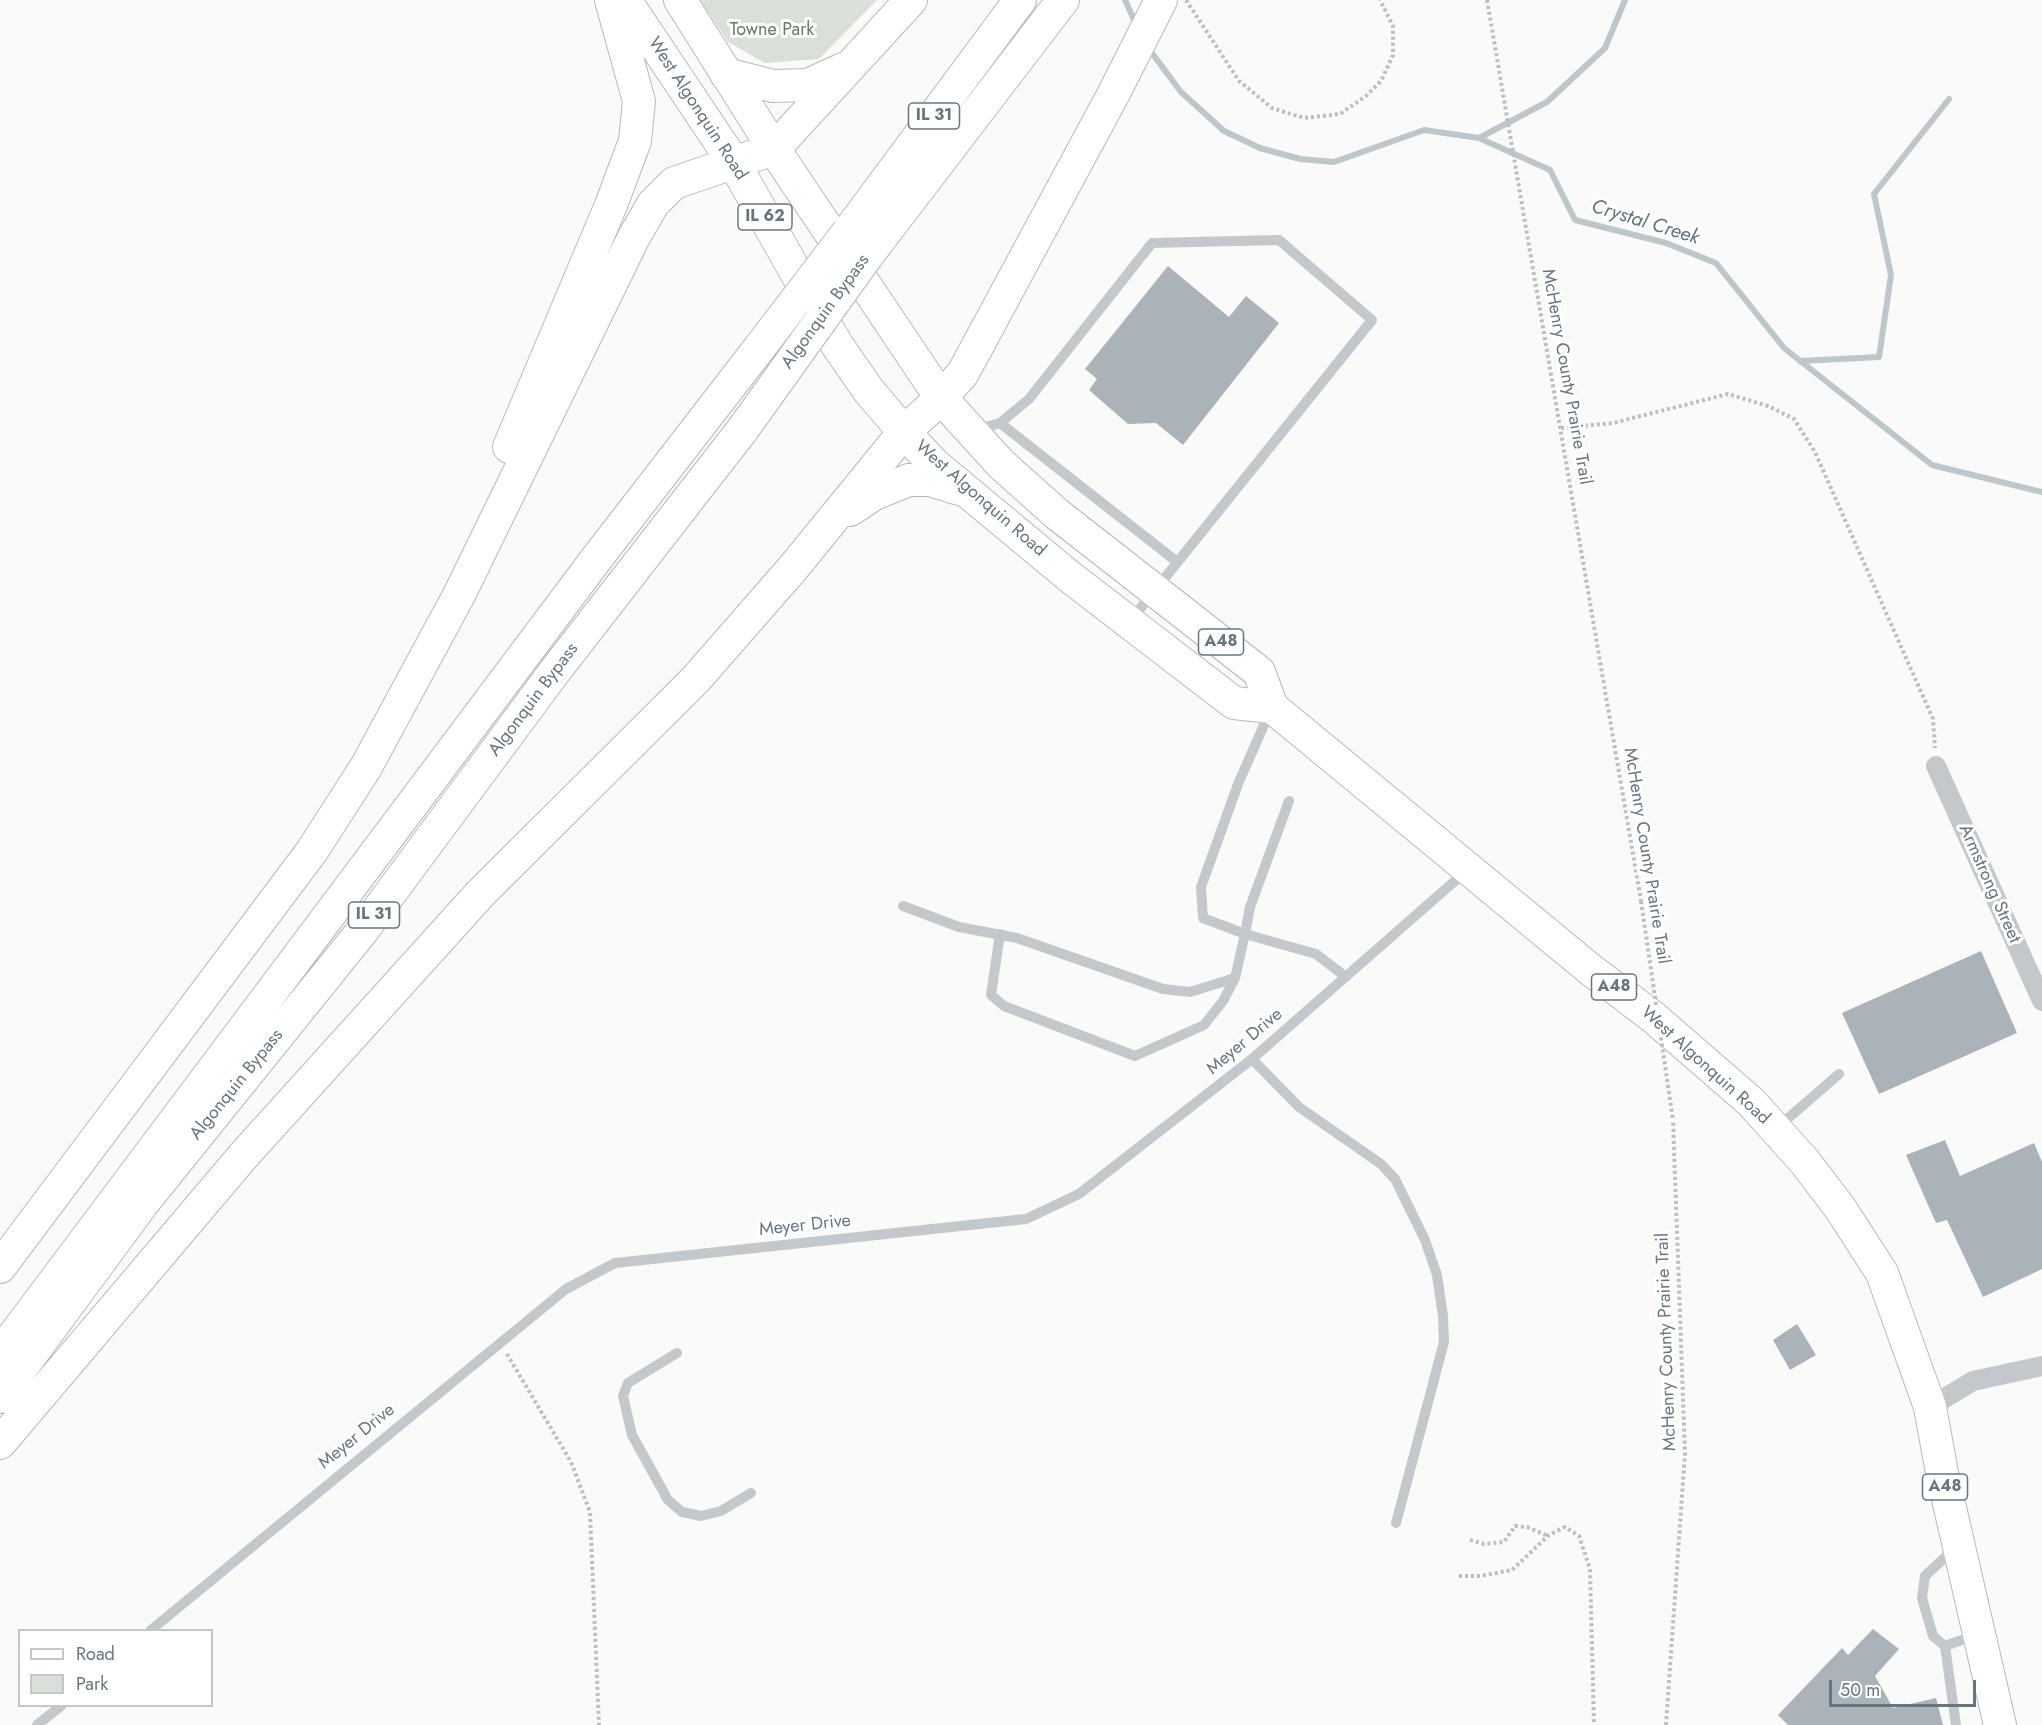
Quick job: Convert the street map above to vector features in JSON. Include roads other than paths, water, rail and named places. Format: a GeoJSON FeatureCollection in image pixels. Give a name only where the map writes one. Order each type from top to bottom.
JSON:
{"type":"FeatureCollection","features":[{"type":"Feature","properties":{"kind":"main road"},"geometry":{"type":"LineString","coordinates":[[423,658],[443,593],[475,527],[573,296],[635,141],[639,100],[611,0]]}},
{"type":"Feature","properties":{"kind":"main road","name":"West Algonquin Road"},"geometry":{"type":"LineString","coordinates":[[625,0],[734,163],[837,345],[869,391],[904,432],[934,464],[966,491],[1234,703],[1272,707]]}},
{"type":"Feature","properties":{"kind":"main road","name":"West Algonquin Road"},"geometry":{"type":"LineString","coordinates":[[680,0],[774,149],[941,398],[986,427],[1001,464],[1057,514],[1258,672],[1272,707],[1591,970],[1653,1017],[1750,1102],[1805,1162],[1840,1208],[1882,1273],[1930,1407],[1958,1545],[2000,1725]]}},
{"type":"Feature","properties":{"kind":"main road"},"geometry":{"type":"LineString","coordinates":[[0,1267],[312,851],[366,767],[459,595],[633,237],[653,204],[674,183],[774,149],[911,0]]}},
{"type":"Feature","properties":{"kind":"main road","name":"Algonquin Bypass"},"geometry":{"type":"LineString","coordinates":[[0,1397],[143,1203],[363,930],[548,681],[743,429],[857,244],[1020,0]]}},
{"type":"Feature","properties":{"kind":"main road"},"geometry":{"type":"LineString","coordinates":[[0,1443],[252,1146],[480,894],[696,679],[904,432],[941,398],[963,373],[1114,93],[1161,0]]}},
{"type":"Feature","properties":{"kind":"main road","name":"Algonquin Bypass"},"geometry":{"type":"LineString","coordinates":[[0,1354],[597,558],[720,400],[857,244],[1060,5]]}},
{"type":"Feature","properties":{"kind":"main road"},"geometry":{"type":"LineString","coordinates":[[726,74],[773,86],[808,85],[852,65]]}},
{"type":"Feature","properties":{"kind":"main road"},"geometry":{"type":"LineString","coordinates":[[823,530],[874,494],[909,480],[930,480],[966,491]]}},
{"type":"Feature","properties":{"kind":"street","name":"Armstrong Street"},"geometry":{"type":"LineString","coordinates":[[1936,766],[2042,1001]]}},
{"type":"Feature","properties":{"kind":"street"},"geometry":{"type":"LineString","coordinates":[[1930,1407],[1973,1381],[2042,1366]]}},
{"type":"Feature","properties":{"kind":"lane"},"geometry":{"type":"LineString","coordinates":[[1129,622],[1372,320],[1279,240],[1152,243],[1029,399],[986,427],[1176,561]]}},
{"type":"Feature","properties":{"kind":"lane"},"geometry":{"type":"LineString","coordinates":[[1272,707],[1238,783],[1201,887],[1203,918],[1245,934],[1316,954],[1346,976]]}},
{"type":"Feature","properties":{"kind":"lane"},"geometry":{"type":"LineString","coordinates":[[1000,934],[991,995],[1004,1006],[1134,1056],[1204,1024],[1223,1001],[1234,978],[1250,907],[1289,801]]}},
{"type":"Feature","properties":{"kind":"lane","name":"Meyer Drive"},"geometry":{"type":"LineString","coordinates":[[152,1629],[566,1289],[615,1263],[1026,1219],[1079,1194],[1252,1059],[1468,869]]}},
{"type":"Feature","properties":{"kind":"lane"},"geometry":{"type":"LineString","coordinates":[[903,906],[959,927],[1017,938],[1163,989],[1190,992],[1234,978]]}},
{"type":"Feature","properties":{"kind":"lane"},"geometry":{"type":"LineString","coordinates":[[1252,1059],[1299,1107],[1381,1164],[1395,1179],[1425,1240],[1437,1275],[1444,1342],[1396,1523]]}},
{"type":"Feature","properties":{"kind":"lane"},"geometry":{"type":"LineString","coordinates":[[1775,1129],[1839,1074]]}},
{"type":"Feature","properties":{"kind":"lane"},"geometry":{"type":"LineString","coordinates":[[677,1353],[628,1383],[623,1396],[632,1435],[668,1500],[682,1512],[701,1515],[721,1511],[751,1493]]}},
{"type":"Feature","properties":{"kind":"lane"},"geometry":{"type":"LineString","coordinates":[[1956,1725],[1945,1646],[1933,1635],[1922,1598],[1925,1575],[1958,1545]]}},
{"type":"Feature","properties":{"kind":"lane"},"geometry":{"type":"LineString","coordinates":[[1945,1646],[1979,1634]]}},
{"type":"Feature","properties":{"kind":"lane"},"geometry":{"type":"LineString","coordinates":[[37,1725],[60,1707]]}},
{"type":"Feature","properties":{"kind":"waterway","name":"Crystal Creek"},"geometry":{"type":"LineString","coordinates":[[1125,0],[1136,24]]}},
{"type":"Feature","properties":{"kind":"waterway"},"geometry":{"type":"LineString","coordinates":[[1479,138],[1547,102],[1605,48],[1625,0]]}},
{"type":"Feature","properties":{"kind":"waterway","name":"Crystal Creek"},"geometry":{"type":"LineString","coordinates":[[1149,49],[1181,92],[1224,131],[1260,148],[1300,159],[1334,162],[1424,130],[1479,138],[1550,170],[1575,220],[1666,243],[1716,263],[1784,348],[1932,465],[2042,492]]}},
{"type":"Feature","properties":{"kind":"waterway"},"geometry":{"type":"LineString","coordinates":[[1800,361],[1879,357],[1891,275],[1874,194],[1949,99]]}},
{"type":"Feature","properties":{"kind":"park label","name":"Towne Park"},"geometry":{"type":"Point","coordinates":[772,31]}}]}
